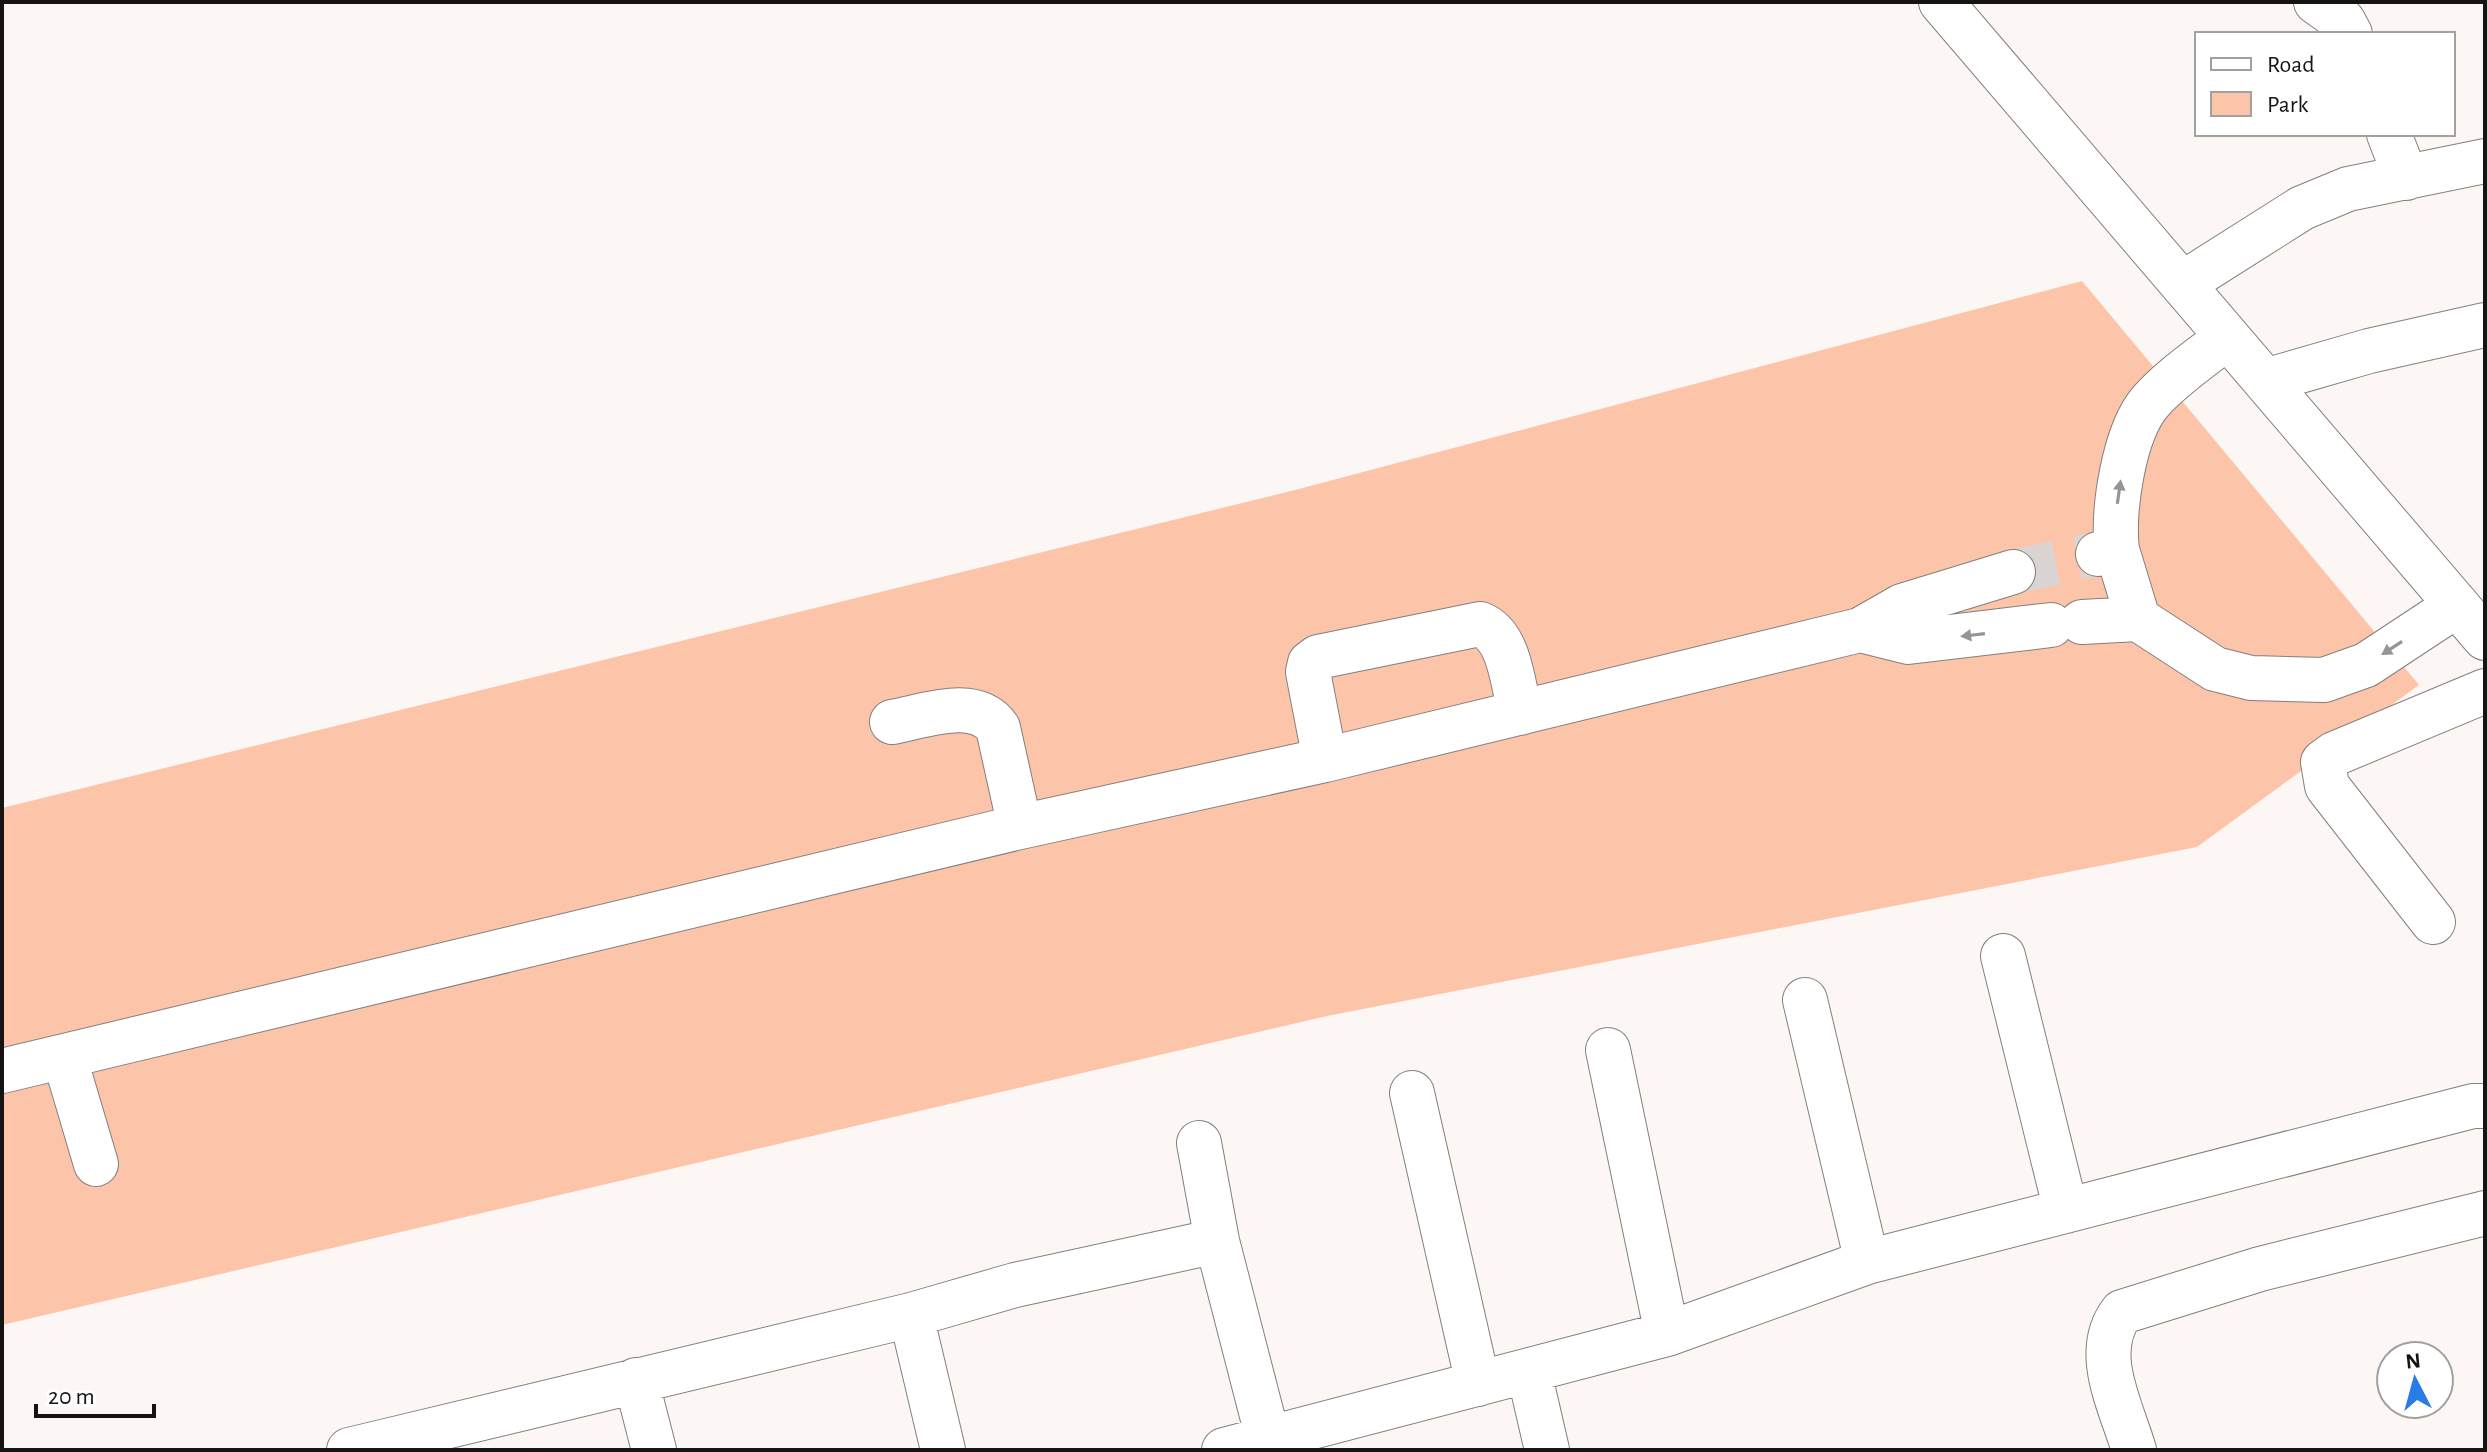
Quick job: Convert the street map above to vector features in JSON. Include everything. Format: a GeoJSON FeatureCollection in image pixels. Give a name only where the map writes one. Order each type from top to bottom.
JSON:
{"type":"FeatureCollection","features":[{"type":"Feature","properties":{"kind":"street"},"geometry":{"type":"LineString","coordinates":[[1941,2],[2485,638]]}},
{"type":"Feature","properties":{"kind":"street"},"geometry":{"type":"LineString","coordinates":[[2316,2],[2343,21],[2349,32]]}},
{"type":"Feature","properties":{"kind":"street"},"geometry":{"type":"LineString","coordinates":[[2390,136],[2406,178]]}},
{"type":"Feature","properties":{"kind":"street"},"geometry":{"type":"LineString","coordinates":[[2182,284],[2302,208],[2348,189],[2485,161]]}},
{"type":"Feature","properties":{"kind":"street"},"geometry":{"type":"LineString","coordinates":[[2265,381],[2369,351],[2485,325]]}},
{"type":"Feature","properties":{"kind":"street"},"geometry":{"type":"LineString","coordinates":[[2227,337],[2149,402],[2136,429],[2121,479],[2107,552],[2138,619],[2181,650],[2215,669],[2251,678],[2311,680],[2366,665],[2457,605]]}},
{"type":"Feature","properties":{"kind":"street"},"geometry":{"type":"LineString","coordinates":[[2,1071],[1020,827],[1325,760],[1860,630],[1902,606],[2013,572]]}},
{"type":"Feature","properties":{"kind":"street"},"geometry":{"type":"LineString","coordinates":[[1860,630],[1908,642],[2138,619]]}},
{"type":"Feature","properties":{"kind":"street"},"geometry":{"type":"LineString","coordinates":[[1325,760],[1308,672],[1310,663],[1318,657],[1480,624],[1492,628],[1500,639],[1520,713]]}},
{"type":"Feature","properties":{"kind":"street"},"geometry":{"type":"LineString","coordinates":[[2433,922],[2327,786],[2323,762],[2334,754],[2485,691]]}},
{"type":"Feature","properties":{"kind":"street"},"geometry":{"type":"LineString","coordinates":[[892,722],[953,711],[977,710],[990,716],[998,728],[1020,827]]}},
{"type":"Feature","properties":{"kind":"street"},"geometry":{"type":"LineString","coordinates":[[2003,956],[2066,1211]]}},
{"type":"Feature","properties":{"kind":"street"},"geometry":{"type":"LineString","coordinates":[[1805,1000],[1867,1262]]}},
{"type":"Feature","properties":{"kind":"street"},"geometry":{"type":"LineString","coordinates":[[1608,1050],[1667,1334]]}},
{"type":"Feature","properties":{"kind":"street"},"geometry":{"type":"LineString","coordinates":[[64,1056],[96,1164]]}},
{"type":"Feature","properties":{"kind":"street"},"geometry":{"type":"LineString","coordinates":[[1412,1093],[1478,1384]]}},
{"type":"Feature","properties":{"kind":"street"},"geometry":{"type":"LineString","coordinates":[[1224,1450],[1270,1445],[1478,1384],[1667,1334],[1867,1262],[2481,1102]]}},
{"type":"Feature","properties":{"kind":"street"},"geometry":{"type":"LineString","coordinates":[[1199,1143],[1217,1241],[1270,1445]]}},
{"type":"Feature","properties":{"kind":"street"},"geometry":{"type":"LineString","coordinates":[[2134,1450],[2106,1353],[2110,1328],[2122,1312],[2260,1269],[2485,1213]]}},
{"type":"Feature","properties":{"kind":"street"},"geometry":{"type":"LineString","coordinates":[[368,1448],[911,1315],[1015,1285],[1217,1241]]}},
{"type":"Feature","properties":{"kind":"street"},"geometry":{"type":"LineString","coordinates":[[911,1315],[943,1450]]}},
{"type":"Feature","properties":{"kind":"street"},"geometry":{"type":"LineString","coordinates":[[1529,1372],[1547,1450]]}},
{"type":"Feature","properties":{"kind":"street"},"geometry":{"type":"LineString","coordinates":[[636,1380],[654,1450]]}},
{"type":"Feature","properties":{"kind":"green space"},"geometry":{"type":"Polygon","coordinates":[[[2082,281],[2419,685],[2197,847],[1327,1016],[2,1325],[2,808],[1295,490],[2082,281]]]}},
{"type":"Feature","properties":{"kind":"tunnel"},"geometry":{"type":"LineString","coordinates":[[2013,572],[2098,554]]}}]}
